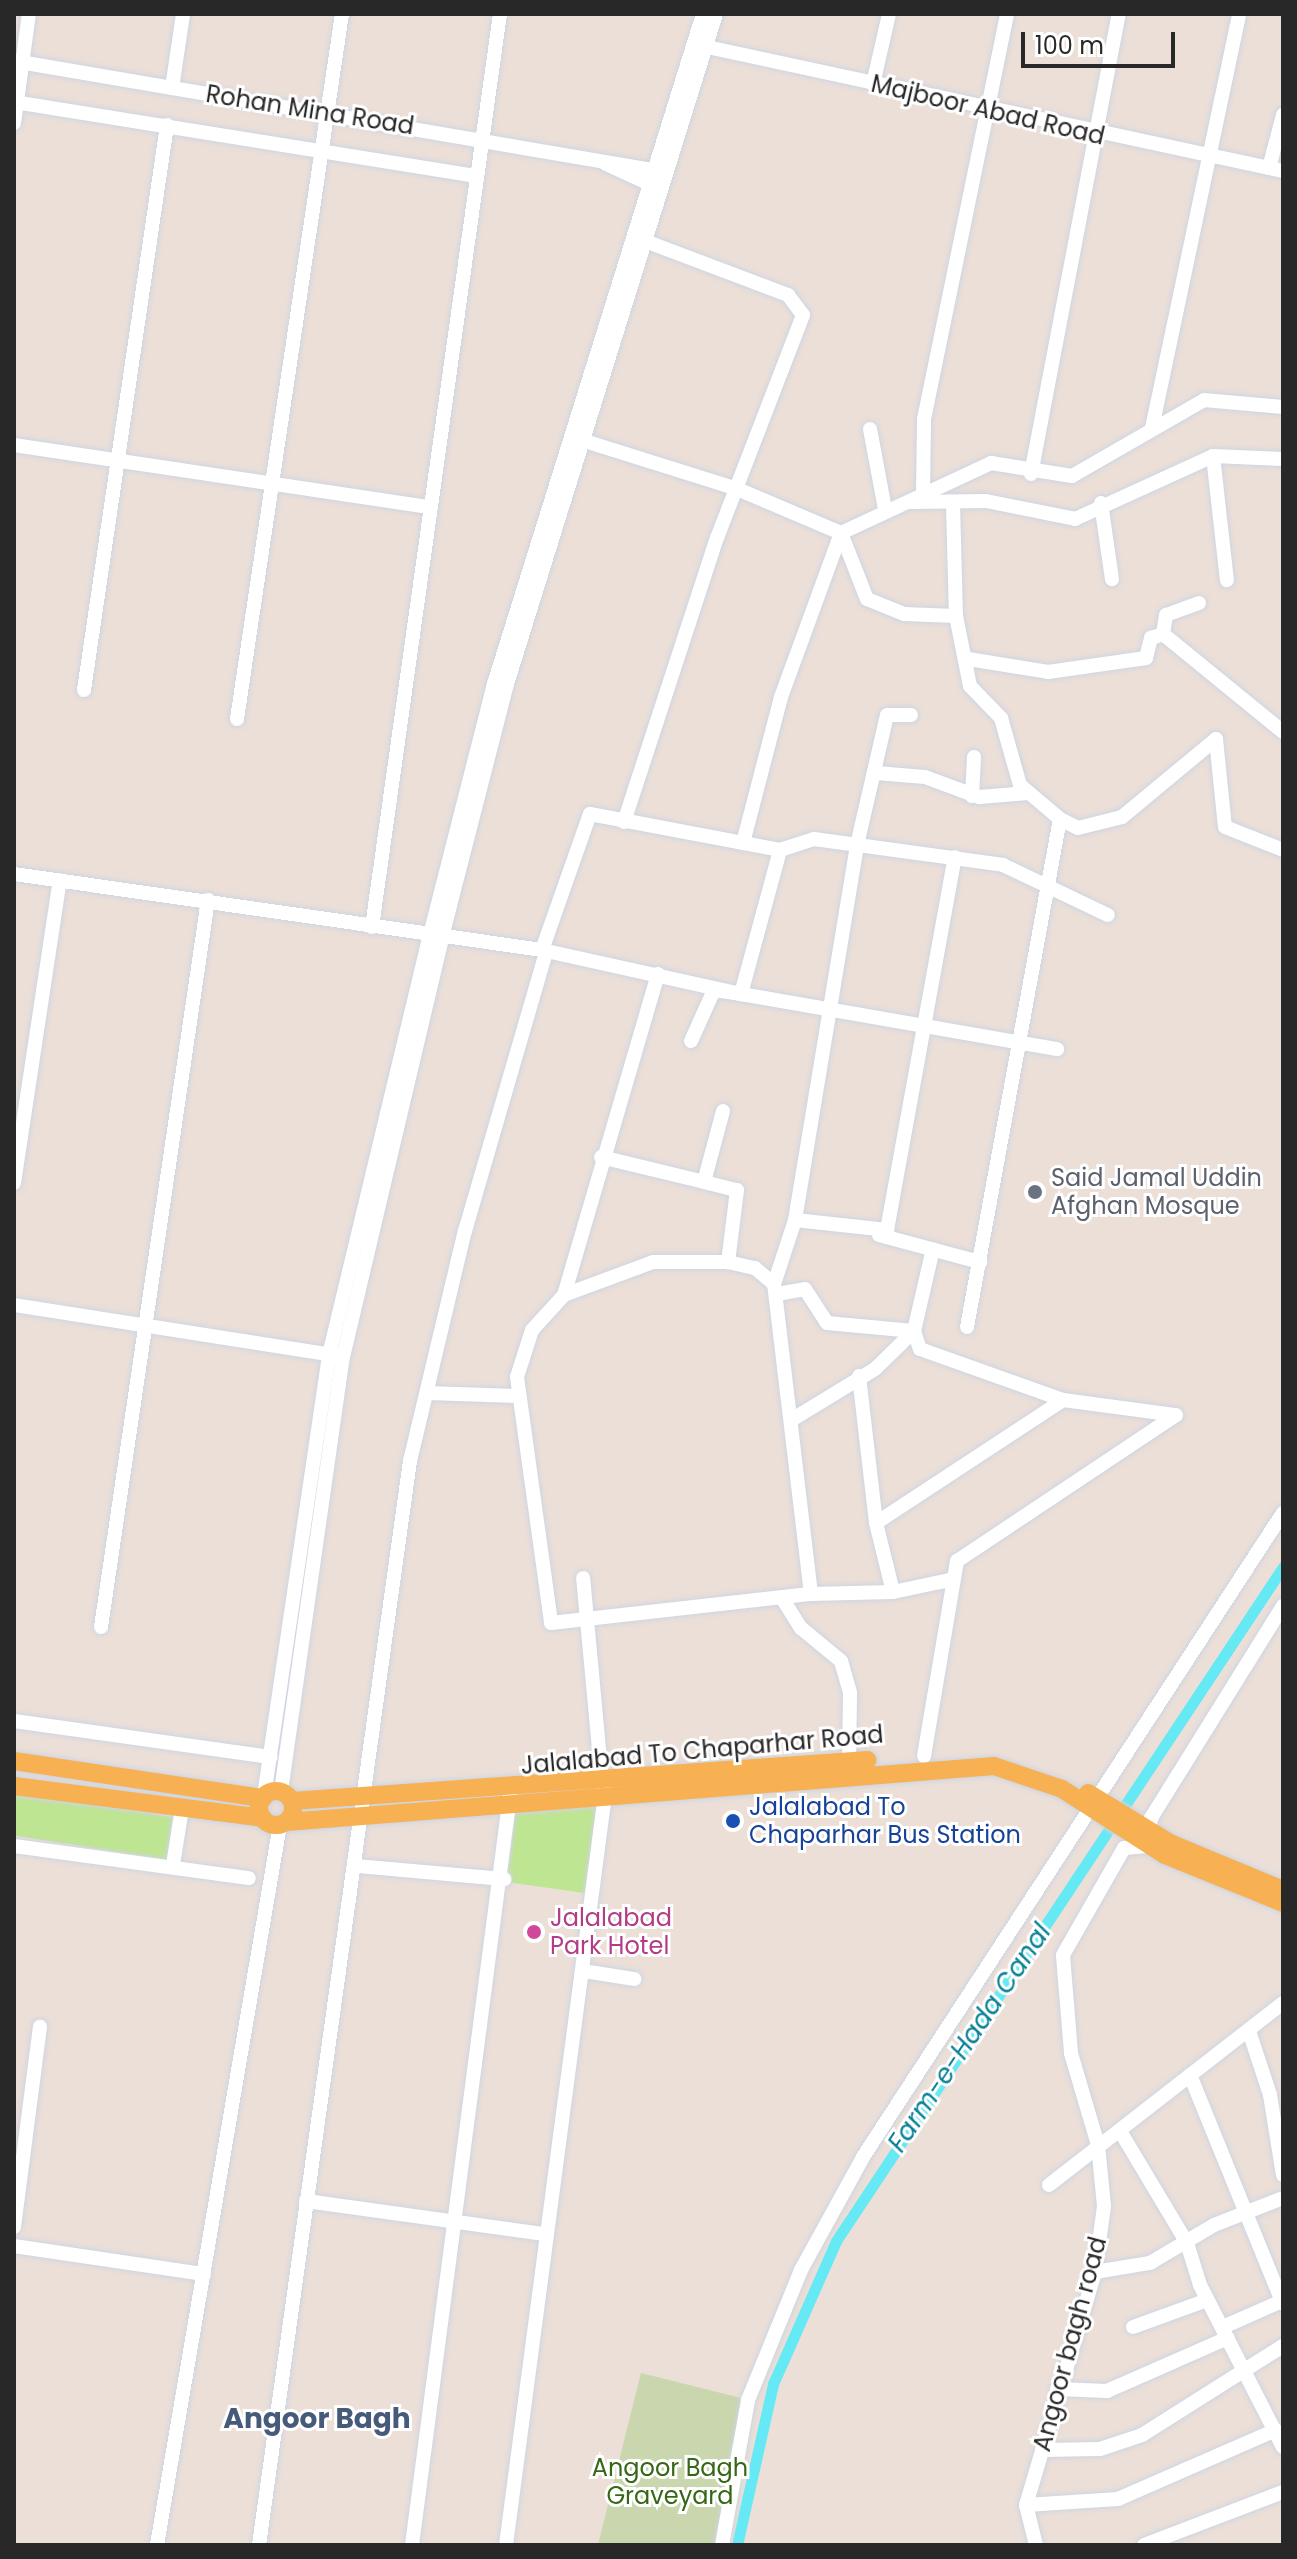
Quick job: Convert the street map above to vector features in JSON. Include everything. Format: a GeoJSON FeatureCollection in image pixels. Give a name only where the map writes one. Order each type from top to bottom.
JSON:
{"type":"FeatureCollection","features":[{"type":"Feature","properties":{"kind":"main road","name":"Jalalabad To Chaparhar Road"},"geometry":{"type":"LineString","coordinates":[[602,1790],[924,1756],[1015,1758],[1096,1805]]}},
{"type":"Feature","properties":{"kind":"main road","name":"Jalalabad To Chaparhar Road"},"geometry":{"type":"LineString","coordinates":[[14,1761],[359,1809]]}},
{"type":"Feature","properties":{"kind":"main road","name":"Jalalabad To Chaparhar Road"},"geometry":{"type":"LineString","coordinates":[[14,1786],[277,1822],[359,1809],[952,1764],[1032,1776],[1096,1805]]}},
{"type":"Feature","properties":{"kind":"main road"},"geometry":{"type":"LineString","coordinates":[[275,1796],[277,1822]]}},
{"type":"Feature","properties":{"kind":"main road"},"geometry":{"type":"LineString","coordinates":[[275,1796],[277,1822]]}},
{"type":"Feature","properties":{"kind":"main road"},"geometry":{"type":"LineString","coordinates":[[1096,1805],[1153,1841],[1283,1903]]}},
{"type":"Feature","properties":{"kind":"main road"},"geometry":{"type":"LineString","coordinates":[[1153,1841],[1283,1890]]}},
{"type":"Feature","properties":{"kind":"street"},"geometry":{"type":"LineString","coordinates":[[14,123],[18,62],[29,14]]}},
{"type":"Feature","properties":{"kind":"street"},"geometry":{"type":"LineString","coordinates":[[172,88],[183,14]]}},
{"type":"Feature","properties":{"kind":"street"},"geometry":{"type":"LineString","coordinates":[[237,719],[342,14]]}},
{"type":"Feature","properties":{"kind":"street"},"geometry":{"type":"LineString","coordinates":[[372,927],[427,507],[500,14]]}},
{"type":"Feature","properties":{"kind":"street"},"geometry":{"type":"LineString","coordinates":[[700,45],[703,14]]}},
{"type":"Feature","properties":{"kind":"street"},"geometry":{"type":"LineString","coordinates":[[577,438],[700,45],[716,14]]}},
{"type":"Feature","properties":{"kind":"street"},"geometry":{"type":"LineString","coordinates":[[873,84],[889,14]]}},
{"type":"Feature","properties":{"kind":"street"},"geometry":{"type":"LineString","coordinates":[[923,493],[924,419],[1007,14]]}},
{"type":"Feature","properties":{"kind":"street"},"geometry":{"type":"LineString","coordinates":[[1031,474],[1119,14]]}},
{"type":"Feature","properties":{"kind":"street"},"geometry":{"type":"LineString","coordinates":[[1152,428],[1205,153],[1239,14]]}},
{"type":"Feature","properties":{"kind":"street","name":"Majboor Abad Road"},"geometry":{"type":"LineString","coordinates":[[700,45],[989,107],[1094,135],[1205,153],[1276,169]]}},
{"type":"Feature","properties":{"kind":"street","name":"Rohan Mina Road"},"geometry":{"type":"LineString","coordinates":[[18,62],[483,136],[606,164],[661,171]]}},
{"type":"Feature","properties":{"kind":"street"},"geometry":{"type":"LineString","coordinates":[[16,102],[476,176]]}},
{"type":"Feature","properties":{"kind":"street"},"geometry":{"type":"LineString","coordinates":[[1276,169],[1283,115]]}},
{"type":"Feature","properties":{"kind":"street"},"geometry":{"type":"LineString","coordinates":[[84,690],[167,125]]}},
{"type":"Feature","properties":{"kind":"street","name":"Rohan Mina Road"},"geometry":{"type":"LineString","coordinates":[[606,164],[656,188]]}},
{"type":"Feature","properties":{"kind":"street"},"geometry":{"type":"LineString","coordinates":[[275,1796],[270,1757],[336,1356],[494,684],[645,241],[656,188]]}},
{"type":"Feature","properties":{"kind":"street"},"geometry":{"type":"LineString","coordinates":[[624,822],[735,488],[802,310],[788,295],[645,241]]}},
{"type":"Feature","properties":{"kind":"street"},"geometry":{"type":"LineString","coordinates":[[743,843],[781,697],[841,533],[885,509],[991,463],[1031,474],[1072,476],[1204,400],[1283,407]]}},
{"type":"Feature","properties":{"kind":"street"},"geometry":{"type":"LineString","coordinates":[[870,429],[885,509]]}},
{"type":"Feature","properties":{"kind":"street"},"geometry":{"type":"LineString","coordinates":[[577,438],[735,488],[841,533],[867,599],[904,614],[956,616]]}},
{"type":"Feature","properties":{"kind":"street"},"geometry":{"type":"LineString","coordinates":[[14,445],[116,463],[427,507]]}},
{"type":"Feature","properties":{"kind":"street"},"geometry":{"type":"LineString","coordinates":[[905,502],[986,501],[1064,520],[1213,456],[1283,459]]}},
{"type":"Feature","properties":{"kind":"street"},"geometry":{"type":"LineString","coordinates":[[1213,456],[1227,580]]}},
{"type":"Feature","properties":{"kind":"street"},"geometry":{"type":"LineString","coordinates":[[953,503],[956,616],[968,659],[970,686],[1001,718],[1020,785],[1060,819],[1078,828],[1122,817],[1216,739],[1225,827],[1283,850]]}},
{"type":"Feature","properties":{"kind":"street"},"geometry":{"type":"LineString","coordinates":[[1101,503],[1112,579]]}},
{"type":"Feature","properties":{"kind":"street"},"geometry":{"type":"LineString","coordinates":[[1163,634],[1166,615],[1199,603]]}},
{"type":"Feature","properties":{"kind":"street"},"geometry":{"type":"LineString","coordinates":[[968,659],[1048,672],[1146,658],[1151,638],[1163,634]]}},
{"type":"Feature","properties":{"kind":"street"},"geometry":{"type":"LineString","coordinates":[[1163,634],[1283,732]]}},
{"type":"Feature","properties":{"kind":"street"},"geometry":{"type":"LineString","coordinates":[[811,1594],[793,1419],[775,1289],[795,1220],[857,845],[887,715],[911,715]]}},
{"type":"Feature","properties":{"kind":"street"},"geometry":{"type":"LineString","coordinates":[[972,796],[974,757]]}},
{"type":"Feature","properties":{"kind":"street"},"geometry":{"type":"LineString","coordinates":[[876,773],[925,777],[972,796],[1018,789],[1036,796]]}},
{"type":"Feature","properties":{"kind":"street"},"geometry":{"type":"LineString","coordinates":[[259,2545],[306,2201],[357,1866],[359,1809],[427,1393],[544,951],[583,818],[624,822],[780,850]]}},
{"type":"Feature","properties":{"kind":"street"},"geometry":{"type":"LineString","coordinates":[[967,1327],[1043,887],[1060,819]]}},
{"type":"Feature","properties":{"kind":"street"},"geometry":{"type":"LineString","coordinates":[[741,994],[780,850],[794,840],[857,845],[1003,865],[1043,887],[1108,915]]}},
{"type":"Feature","properties":{"kind":"street"},"geometry":{"type":"LineString","coordinates":[[879,1235],[887,1230],[929,1024],[955,857]]}},
{"type":"Feature","properties":{"kind":"street"},"geometry":{"type":"LineString","coordinates":[[14,874],[544,951],[741,994]]}},
{"type":"Feature","properties":{"kind":"street"},"geometry":{"type":"LineString","coordinates":[[14,1183],[60,880]]}},
{"type":"Feature","properties":{"kind":"street"},"geometry":{"type":"LineString","coordinates":[[101,1627],[150,1324],[208,900]]}},
{"type":"Feature","properties":{"kind":"street"},"geometry":{"type":"LineString","coordinates":[[658,974],[601,1157],[564,1295],[526,1342],[517,1396],[547,1616],[562,1626],[586,1617],[811,1594],[893,1592],[954,1579]]}},
{"type":"Feature","properties":{"kind":"street"},"geometry":{"type":"LineString","coordinates":[[691,1041],[714,990],[1019,1039],[1057,1049]]}},
{"type":"Feature","properties":{"kind":"street"},"geometry":{"type":"LineString","coordinates":[[704,1182],[723,1111]]}},
{"type":"Feature","properties":{"kind":"street"},"geometry":{"type":"LineString","coordinates":[[601,1157],[737,1190],[728,1262]]}},
{"type":"Feature","properties":{"kind":"street"},"geometry":{"type":"LineString","coordinates":[[795,1220],[879,1235],[980,1262]]}},
{"type":"Feature","properties":{"kind":"street"},"geometry":{"type":"LineString","coordinates":[[924,1756],[957,1561],[1176,1415],[1063,1400],[920,1349],[914,1331],[933,1249]]}},
{"type":"Feature","properties":{"kind":"street"},"geometry":{"type":"LineString","coordinates":[[564,1295],[653,1262],[728,1262],[755,1268],[775,1289],[805,1289],[827,1323],[914,1331]]}},
{"type":"Feature","properties":{"kind":"street"},"geometry":{"type":"LineString","coordinates":[[14,1305],[150,1324],[336,1356]]}},
{"type":"Feature","properties":{"kind":"street"},"geometry":{"type":"LineString","coordinates":[[793,1419],[859,1376],[914,1331]]}},
{"type":"Feature","properties":{"kind":"street"},"geometry":{"type":"LineString","coordinates":[[275,1796],[336,1356]]}},
{"type":"Feature","properties":{"kind":"street"},"geometry":{"type":"LineString","coordinates":[[859,1376],[876,1523],[893,1592]]}},
{"type":"Feature","properties":{"kind":"street"},"geometry":{"type":"LineString","coordinates":[[427,1393],[517,1396]]}},
{"type":"Feature","properties":{"kind":"street"},"geometry":{"type":"LineString","coordinates":[[876,1523],[1063,1400]]}},
{"type":"Feature","properties":{"kind":"street"},"geometry":{"type":"LineString","coordinates":[[722,2545],[748,2400],[801,2270],[863,2157],[1096,1805],[1283,1513]]}},
{"type":"Feature","properties":{"kind":"street"},"geometry":{"type":"LineString","coordinates":[[506,2545],[545,2234],[583,1971],[602,1790],[583,1578]]}},
{"type":"Feature","properties":{"kind":"street"},"geometry":{"type":"LineString","coordinates":[[782,1598],[801,1628],[841,1661],[850,1693],[849,1762]]}},
{"type":"Feature","properties":{"kind":"street"},"geometry":{"type":"LineString","coordinates":[[1153,1841],[1151,1818],[1283,1606]]}},
{"type":"Feature","properties":{"kind":"street"},"geometry":{"type":"LineString","coordinates":[[14,1721],[270,1757]]}},
{"type":"Feature","properties":{"kind":"street"},"geometry":{"type":"LineString","coordinates":[[412,2545],[504,1879],[510,1797]]}},
{"type":"Feature","properties":{"kind":"street"},"geometry":{"type":"LineString","coordinates":[[173,1865],[182,1808]]}},
{"type":"Feature","properties":{"kind":"street"},"geometry":{"type":"LineString","coordinates":[[157,2545],[277,1822]]}},
{"type":"Feature","properties":{"kind":"street","name":"Angoor bagh road"},"geometry":{"type":"LineString","coordinates":[[1026,2505],[1057,2389],[1095,2272],[1104,2206],[1098,2145],[1071,2053],[1063,1955],[1124,1848],[1153,1841]]}},
{"type":"Feature","properties":{"kind":"street"},"geometry":{"type":"LineString","coordinates":[[14,1846],[173,1865],[249,1878]]}},
{"type":"Feature","properties":{"kind":"street"},"geometry":{"type":"LineString","coordinates":[[357,1866],[504,1879]]}},
{"type":"Feature","properties":{"kind":"street"},"geometry":{"type":"LineString","coordinates":[[583,1971],[634,1979]]}},
{"type":"Feature","properties":{"kind":"street"},"geometry":{"type":"LineString","coordinates":[[1049,2185],[1190,2075],[1250,2034],[1283,2003]]}},
{"type":"Feature","properties":{"kind":"street"},"geometry":{"type":"LineString","coordinates":[[14,2227],[40,2027]]}},
{"type":"Feature","properties":{"kind":"street"},"geometry":{"type":"LineString","coordinates":[[1250,2034],[1270,2095],[1283,2175]]}},
{"type":"Feature","properties":{"kind":"street"},"geometry":{"type":"LineString","coordinates":[[1057,2389],[1107,2391],[1282,2303],[1190,2075]]}},
{"type":"Feature","properties":{"kind":"street"},"geometry":{"type":"LineString","coordinates":[[1120,2131],[1187,2243],[1207,2300],[1249,2368],[1283,2447]]}},
{"type":"Feature","properties":{"kind":"street"},"geometry":{"type":"LineString","coordinates":[[1095,2272],[1150,2263],[1283,2198]]}},
{"type":"Feature","properties":{"kind":"street"},"geometry":{"type":"LineString","coordinates":[[306,2201],[545,2234]]}},
{"type":"Feature","properties":{"kind":"street"},"geometry":{"type":"LineString","coordinates":[[14,2246],[204,2274]]}},
{"type":"Feature","properties":{"kind":"street"},"geometry":{"type":"LineString","coordinates":[[1133,2327],[1207,2300]]}},
{"type":"Feature","properties":{"kind":"street"},"geometry":{"type":"LineString","coordinates":[[1042,2450],[1100,2449],[1142,2435],[1283,2346]]}},
{"type":"Feature","properties":{"kind":"street"},"geometry":{"type":"LineString","coordinates":[[1036,2545],[1026,2505],[1118,2499],[1276,2430]]}},
{"type":"Feature","properties":{"kind":"street"},"geometry":{"type":"LineString","coordinates":[[1144,2545],[1283,2492]]}},
{"type":"Feature","properties":{"kind":"green space"},"geometry":{"type":"Polygon","coordinates":[[[14,1792],[177,1818],[170,1860],[14,1836],[14,1792]]]}},
{"type":"Feature","properties":{"kind":"green space"},"geometry":{"type":"Polygon","coordinates":[[[598,1806],[585,1893],[507,1882],[516,1809],[598,1806]]]}},
{"type":"Feature","properties":{"kind":"green space","name":"Angoor Bagh Graveyard"},"geometry":{"type":"Polygon","coordinates":[[[641,2373],[745,2399],[718,2545],[598,2545],[641,2373]]]}},
{"type":"Feature","properties":{"kind":"waterway","name":"Farm-e-Hada Canal"},"geometry":{"type":"LineString","coordinates":[[737,2545],[773,2384],[836,2241],[1283,1567]]}},
{"type":"Feature","properties":{"kind":"place","name":"Said Jamal Uddin Afghan Mosque"},"geometry":{"type":"Point","coordinates":[1035,1192]}},
{"type":"Feature","properties":{"kind":"place","name":"Jalalabad To Chaparhar Bus Station"},"geometry":{"type":"Point","coordinates":[733,1821]}},
{"type":"Feature","properties":{"kind":"place","name":"Jalalabad Park Hotel"},"geometry":{"type":"Point","coordinates":[534,1932]}},
{"type":"Feature","properties":{"kind":"district","name":"Angoor Bagh"},"geometry":{"type":"Point","coordinates":[317,2419]}}]}
